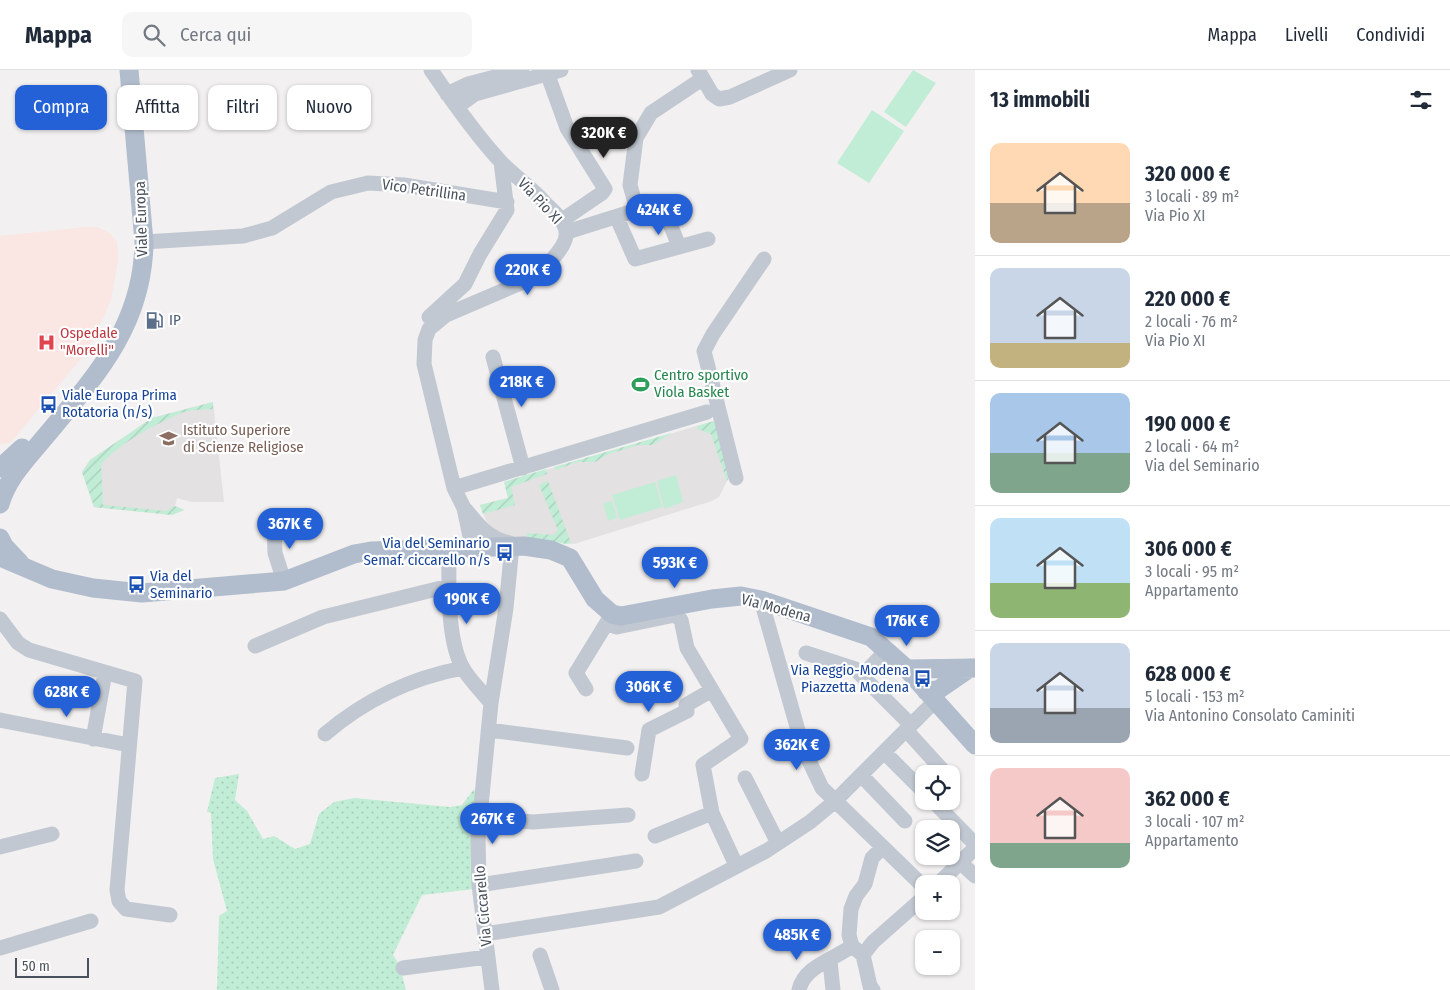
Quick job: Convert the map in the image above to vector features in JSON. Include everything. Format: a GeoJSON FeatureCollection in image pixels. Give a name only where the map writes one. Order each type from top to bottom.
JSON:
{"type":"FeatureCollection","features":[{"type":"Feature","properties":{"kind":"main road","name":"Viale Europa"},"geometry":{"type":"LineString","coordinates":[[0,468],[17,454],[98,359],[113,333],[124,304],[133,272],[135,243],[120,70]]}},
{"type":"Feature","properties":{"kind":"main road","name":"Viale Europa"},"geometry":{"type":"LineString","coordinates":[[0,504],[5,489],[17,470],[96,377],[114,350],[127,323],[138,290],[144,258],[144,242],[129,70]]}},
{"type":"Feature","properties":{"kind":"main road"},"geometry":{"type":"LineString","coordinates":[[0,538],[4,546],[25,567]]}},
{"type":"Feature","properties":{"kind":"main road"},"geometry":{"type":"LineString","coordinates":[[0,557],[52,579],[93,588],[142,593],[284,581],[354,554],[371,551],[472,546],[518,546],[551,550],[570,558],[595,599],[610,619]]}},
{"type":"Feature","properties":{"kind":"main road","name":"Via Modena"},"geometry":{"type":"LineString","coordinates":[[610,619],[712,599],[742,596],[761,600],[871,637],[907,669],[975,745]]}},
{"type":"Feature","properties":{"kind":"main road"},"geometry":{"type":"LineString","coordinates":[[907,669],[944,676],[972,668]]}},
{"type":"Feature","properties":{"kind":"main road"},"geometry":{"type":"LineString","coordinates":[[936,702],[944,676]]}},
{"type":"Feature","properties":{"kind":"main road"},"geometry":{"type":"LineString","coordinates":[[936,702],[944,676]]}},
{"type":"Feature","properties":{"kind":"street","name":"Via Pio XI"},"geometry":{"type":"LineString","coordinates":[[431,70],[447,94],[501,162],[543,200],[564,226],[560,250],[542,270],[530,279],[446,315],[429,329],[425,340],[424,364],[454,488],[464,508],[472,546]]}},
{"type":"Feature","properties":{"kind":"street"},"geometry":{"type":"LineString","coordinates":[[447,94],[468,84],[522,70]]}},
{"type":"Feature","properties":{"kind":"street"},"geometry":{"type":"LineString","coordinates":[[637,210],[630,185],[636,138],[651,113],[700,75],[712,94],[720,99],[725,99],[790,70]]}},
{"type":"Feature","properties":{"kind":"street"},"geometry":{"type":"LineString","coordinates":[[457,107],[475,94],[551,71],[567,128],[604,189],[602,193],[564,226]]}},
{"type":"Feature","properties":{"kind":"street"},"geometry":{"type":"LineString","coordinates":[[424,364],[418,358],[415,351],[417,336],[422,326],[431,315],[448,302],[465,284],[480,254],[507,210],[501,162]]}},
{"type":"Feature","properties":{"kind":"street","name":"Vico Petrillina"},"geometry":{"type":"LineString","coordinates":[[144,242],[243,236],[272,228],[331,192],[368,183],[404,185],[507,202]]}},
{"type":"Feature","properties":{"kind":"street"},"geometry":{"type":"LineString","coordinates":[[564,226],[617,218],[637,210],[663,207],[679,246]]}},
{"type":"Feature","properties":{"kind":"street"},"geometry":{"type":"LineString","coordinates":[[617,218],[635,259],[708,239]]}},
{"type":"Feature","properties":{"kind":"street"},"geometry":{"type":"LineString","coordinates":[[736,478],[704,351],[713,334],[764,259]]}},
{"type":"Feature","properties":{"kind":"street"},"geometry":{"type":"LineString","coordinates":[[493,357],[523,468]]}},
{"type":"Feature","properties":{"kind":"street"},"geometry":{"type":"LineString","coordinates":[[454,488],[707,412]]}},
{"type":"Feature","properties":{"kind":"street"},"geometry":{"type":"LineString","coordinates":[[464,508],[483,530],[495,540],[518,546]]}},
{"type":"Feature","properties":{"kind":"street"},"geometry":{"type":"LineString","coordinates":[[274,523],[275,553],[284,581]]}},
{"type":"Feature","properties":{"kind":"street","name":"Via Ciccarello"},"geometry":{"type":"LineString","coordinates":[[492,990],[479,885],[480,818],[491,703],[518,546]]}},
{"type":"Feature","properties":{"kind":"street"},"geometry":{"type":"LineString","coordinates":[[449,547],[448,586],[453,637],[463,668],[491,703]]}},
{"type":"Feature","properties":{"kind":"street"},"geometry":{"type":"LineString","coordinates":[[255,646],[323,617],[448,586]]}},
{"type":"Feature","properties":{"kind":"street"},"geometry":{"type":"LineString","coordinates":[[761,600],[804,748],[822,788],[834,802],[915,879]]}},
{"type":"Feature","properties":{"kind":"street"},"geometry":{"type":"LineString","coordinates":[[586,689],[576,673],[610,619],[617,627],[675,615],[678,616],[681,620],[687,648],[741,739],[703,765],[712,813],[736,865]]}},
{"type":"Feature","properties":{"kind":"street"},"geometry":{"type":"LineString","coordinates":[[0,619],[18,643],[29,650],[135,681],[117,890],[119,901],[126,909],[170,915]]}},
{"type":"Feature","properties":{"kind":"street"},"geometry":{"type":"LineString","coordinates":[[862,676],[886,650]]}},
{"type":"Feature","properties":{"kind":"street"},"geometry":{"type":"LineString","coordinates":[[806,653],[855,669],[939,765]]}},
{"type":"Feature","properties":{"kind":"street"},"geometry":{"type":"LineString","coordinates":[[325,734],[348,714],[396,687],[436,673],[463,668]]}},
{"type":"Feature","properties":{"kind":"street"},"geometry":{"type":"LineString","coordinates":[[93,739],[105,672]]}},
{"type":"Feature","properties":{"kind":"street"},"geometry":{"type":"LineString","coordinates":[[642,774],[649,730],[687,711],[686,705],[712,690]]}},
{"type":"Feature","properties":{"kind":"street"},"geometry":{"type":"LineString","coordinates":[[485,934],[659,907],[778,843],[834,802],[936,702]]}},
{"type":"Feature","properties":{"kind":"street"},"geometry":{"type":"LineString","coordinates":[[0,720],[129,745]]}},
{"type":"Feature","properties":{"kind":"street"},"geometry":{"type":"LineString","coordinates":[[488,730],[627,748]]}},
{"type":"Feature","properties":{"kind":"street"},"geometry":{"type":"LineString","coordinates":[[884,752],[915,783]]}},
{"type":"Feature","properties":{"kind":"street"},"geometry":{"type":"LineString","coordinates":[[861,775],[905,821]]}},
{"type":"Feature","properties":{"kind":"street"},"geometry":{"type":"LineString","coordinates":[[744,778],[778,843]]}},
{"type":"Feature","properties":{"kind":"street"},"geometry":{"type":"LineString","coordinates":[[941,810],[975,846],[960,862],[975,876]]}},
{"type":"Feature","properties":{"kind":"street"},"geometry":{"type":"LineString","coordinates":[[655,836],[712,813]]}},
{"type":"Feature","properties":{"kind":"street"},"geometry":{"type":"LineString","coordinates":[[480,818],[533,822],[628,815]]}},
{"type":"Feature","properties":{"kind":"street"},"geometry":{"type":"LineString","coordinates":[[0,848],[52,834]]}},
{"type":"Feature","properties":{"kind":"street"},"geometry":{"type":"LineString","coordinates":[[869,989],[858,951],[850,935],[851,909],[856,896],[865,884],[872,858],[882,848]]}},
{"type":"Feature","properties":{"kind":"street"},"geometry":{"type":"LineString","coordinates":[[479,885],[636,861]]}},
{"type":"Feature","properties":{"kind":"street"},"geometry":{"type":"LineString","coordinates":[[947,875],[957,865]]}},
{"type":"Feature","properties":{"kind":"street"},"geometry":{"type":"LineString","coordinates":[[799,990],[808,972],[830,961],[858,951],[873,942],[915,905]]}},
{"type":"Feature","properties":{"kind":"street"},"geometry":{"type":"LineString","coordinates":[[0,948],[91,921]]}},
{"type":"Feature","properties":{"kind":"street"},"geometry":{"type":"LineString","coordinates":[[540,955],[552,990]]}},
{"type":"Feature","properties":{"kind":"street"},"geometry":{"type":"LineString","coordinates":[[403,968],[487,957]]}},
{"type":"Feature","properties":{"kind":"street"},"geometry":{"type":"LineString","coordinates":[[830,961],[833,990]]}},
{"type":"Feature","properties":{"kind":"shaded area","name":"Ospedale \"Morelli\""},"geometry":{"type":"Polygon","coordinates":[[[97,227],[111,234],[117,242],[118,260],[111,299],[99,328],[83,356],[10,443],[0,444],[0,236],[97,227]]]}},
{"type":"Feature","properties":{"kind":"shaded area","name":"Istituto Superiore di Scienze Religiose"},"geometry":{"type":"Polygon","coordinates":[[[213,402],[224,502],[191,502],[177,498],[175,506],[184,510],[172,515],[94,507],[82,472],[90,460],[152,418],[213,402]]]}},
{"type":"Feature","properties":{"kind":"shaded area"},"geometry":{"type":"Polygon","coordinates":[[[714,421],[731,473],[719,497],[712,501],[574,544],[503,536],[490,527],[485,518],[480,505],[508,498],[504,482],[714,421]]]}},
{"type":"Feature","properties":{"kind":"green space"},"geometry":{"type":"Polygon","coordinates":[[[913,70],[936,83],[906,127],[884,112],[913,70]]]}},
{"type":"Feature","properties":{"kind":"green space"},"geometry":{"type":"Polygon","coordinates":[[[872,110],[904,131],[869,183],[837,163],[872,110]]]}},
{"type":"Feature","properties":{"kind":"green space"},"geometry":{"type":"Polygon","coordinates":[[[213,402],[213,409],[183,412],[148,429],[119,448],[101,464],[103,505],[166,511],[175,506],[184,510],[172,515],[94,507],[82,472],[90,460],[152,418],[213,402]]]}},
{"type":"Feature","properties":{"kind":"green space"},"geometry":{"type":"Polygon","coordinates":[[[714,421],[731,473],[727,481],[711,434],[698,429],[697,426],[714,421]]]}},
{"type":"Feature","properties":{"kind":"green space"},"geometry":{"type":"Polygon","coordinates":[[[672,433],[653,445],[638,445],[609,454],[595,462],[577,462],[556,470],[554,467],[672,433]]]}},
{"type":"Feature","properties":{"kind":"green space"},"geometry":{"type":"Polygon","coordinates":[[[546,469],[547,474],[511,487],[515,505],[483,514],[480,505],[508,498],[504,482],[546,469]]]}},
{"type":"Feature","properties":{"kind":"green space"},"geometry":{"type":"Polygon","coordinates":[[[676,475],[683,502],[664,509],[657,481],[676,475]]]}},
{"type":"Feature","properties":{"kind":"green space"},"geometry":{"type":"Polygon","coordinates":[[[548,481],[571,543],[527,538],[527,533],[554,535],[558,530],[539,485],[548,481]]]}},
{"type":"Feature","properties":{"kind":"green space"},"geometry":{"type":"Polygon","coordinates":[[[655,482],[662,507],[620,520],[612,495],[655,482]]]}},
{"type":"Feature","properties":{"kind":"green space"},"geometry":{"type":"Polygon","coordinates":[[[612,501],[617,518],[608,521],[603,503],[612,501]]]}},
{"type":"Feature","properties":{"kind":"green space"},"geometry":{"type":"Polygon","coordinates":[[[239,774],[235,800],[247,811],[263,839],[274,836],[295,849],[310,844],[319,814],[334,802],[354,798],[450,807],[462,805],[474,789],[477,799],[475,889],[422,895],[393,955],[399,964],[406,990],[217,990],[219,916],[227,911],[213,859],[211,813],[207,812],[215,778],[239,774]]]}},
{"type":"Feature","properties":{"kind":"place","name":"IP"},"geometry":{"type":"Point","coordinates":[155,320]}},
{"type":"Feature","properties":{"kind":"place","name":"Ospedale \"Morelli\""},"geometry":{"type":"Point","coordinates":[46,342]}},
{"type":"Feature","properties":{"kind":"place","name":"Centro sportivo Viola Basket"},"geometry":{"type":"Point","coordinates":[640,384]}},
{"type":"Feature","properties":{"kind":"place","name":"Viale Europa Prima Rotatoria (n/s)"},"geometry":{"type":"Point","coordinates":[48,404]}},
{"type":"Feature","properties":{"kind":"place","name":"Istituto Superiore di Scienze Religiose"},"geometry":{"type":"Point","coordinates":[169,439]}},
{"type":"Feature","properties":{"kind":"place","name":"Via del Seminario Semaf. ciccarello n/s"},"geometry":{"type":"Point","coordinates":[504,552]}},
{"type":"Feature","properties":{"kind":"place","name":"Via del Seminario"},"geometry":{"type":"Point","coordinates":[136,585]}},
{"type":"Feature","properties":{"kind":"place","name":"Via Reggio-Modena Piazzetta Modena"},"geometry":{"type":"Point","coordinates":[923,679]}}]}
